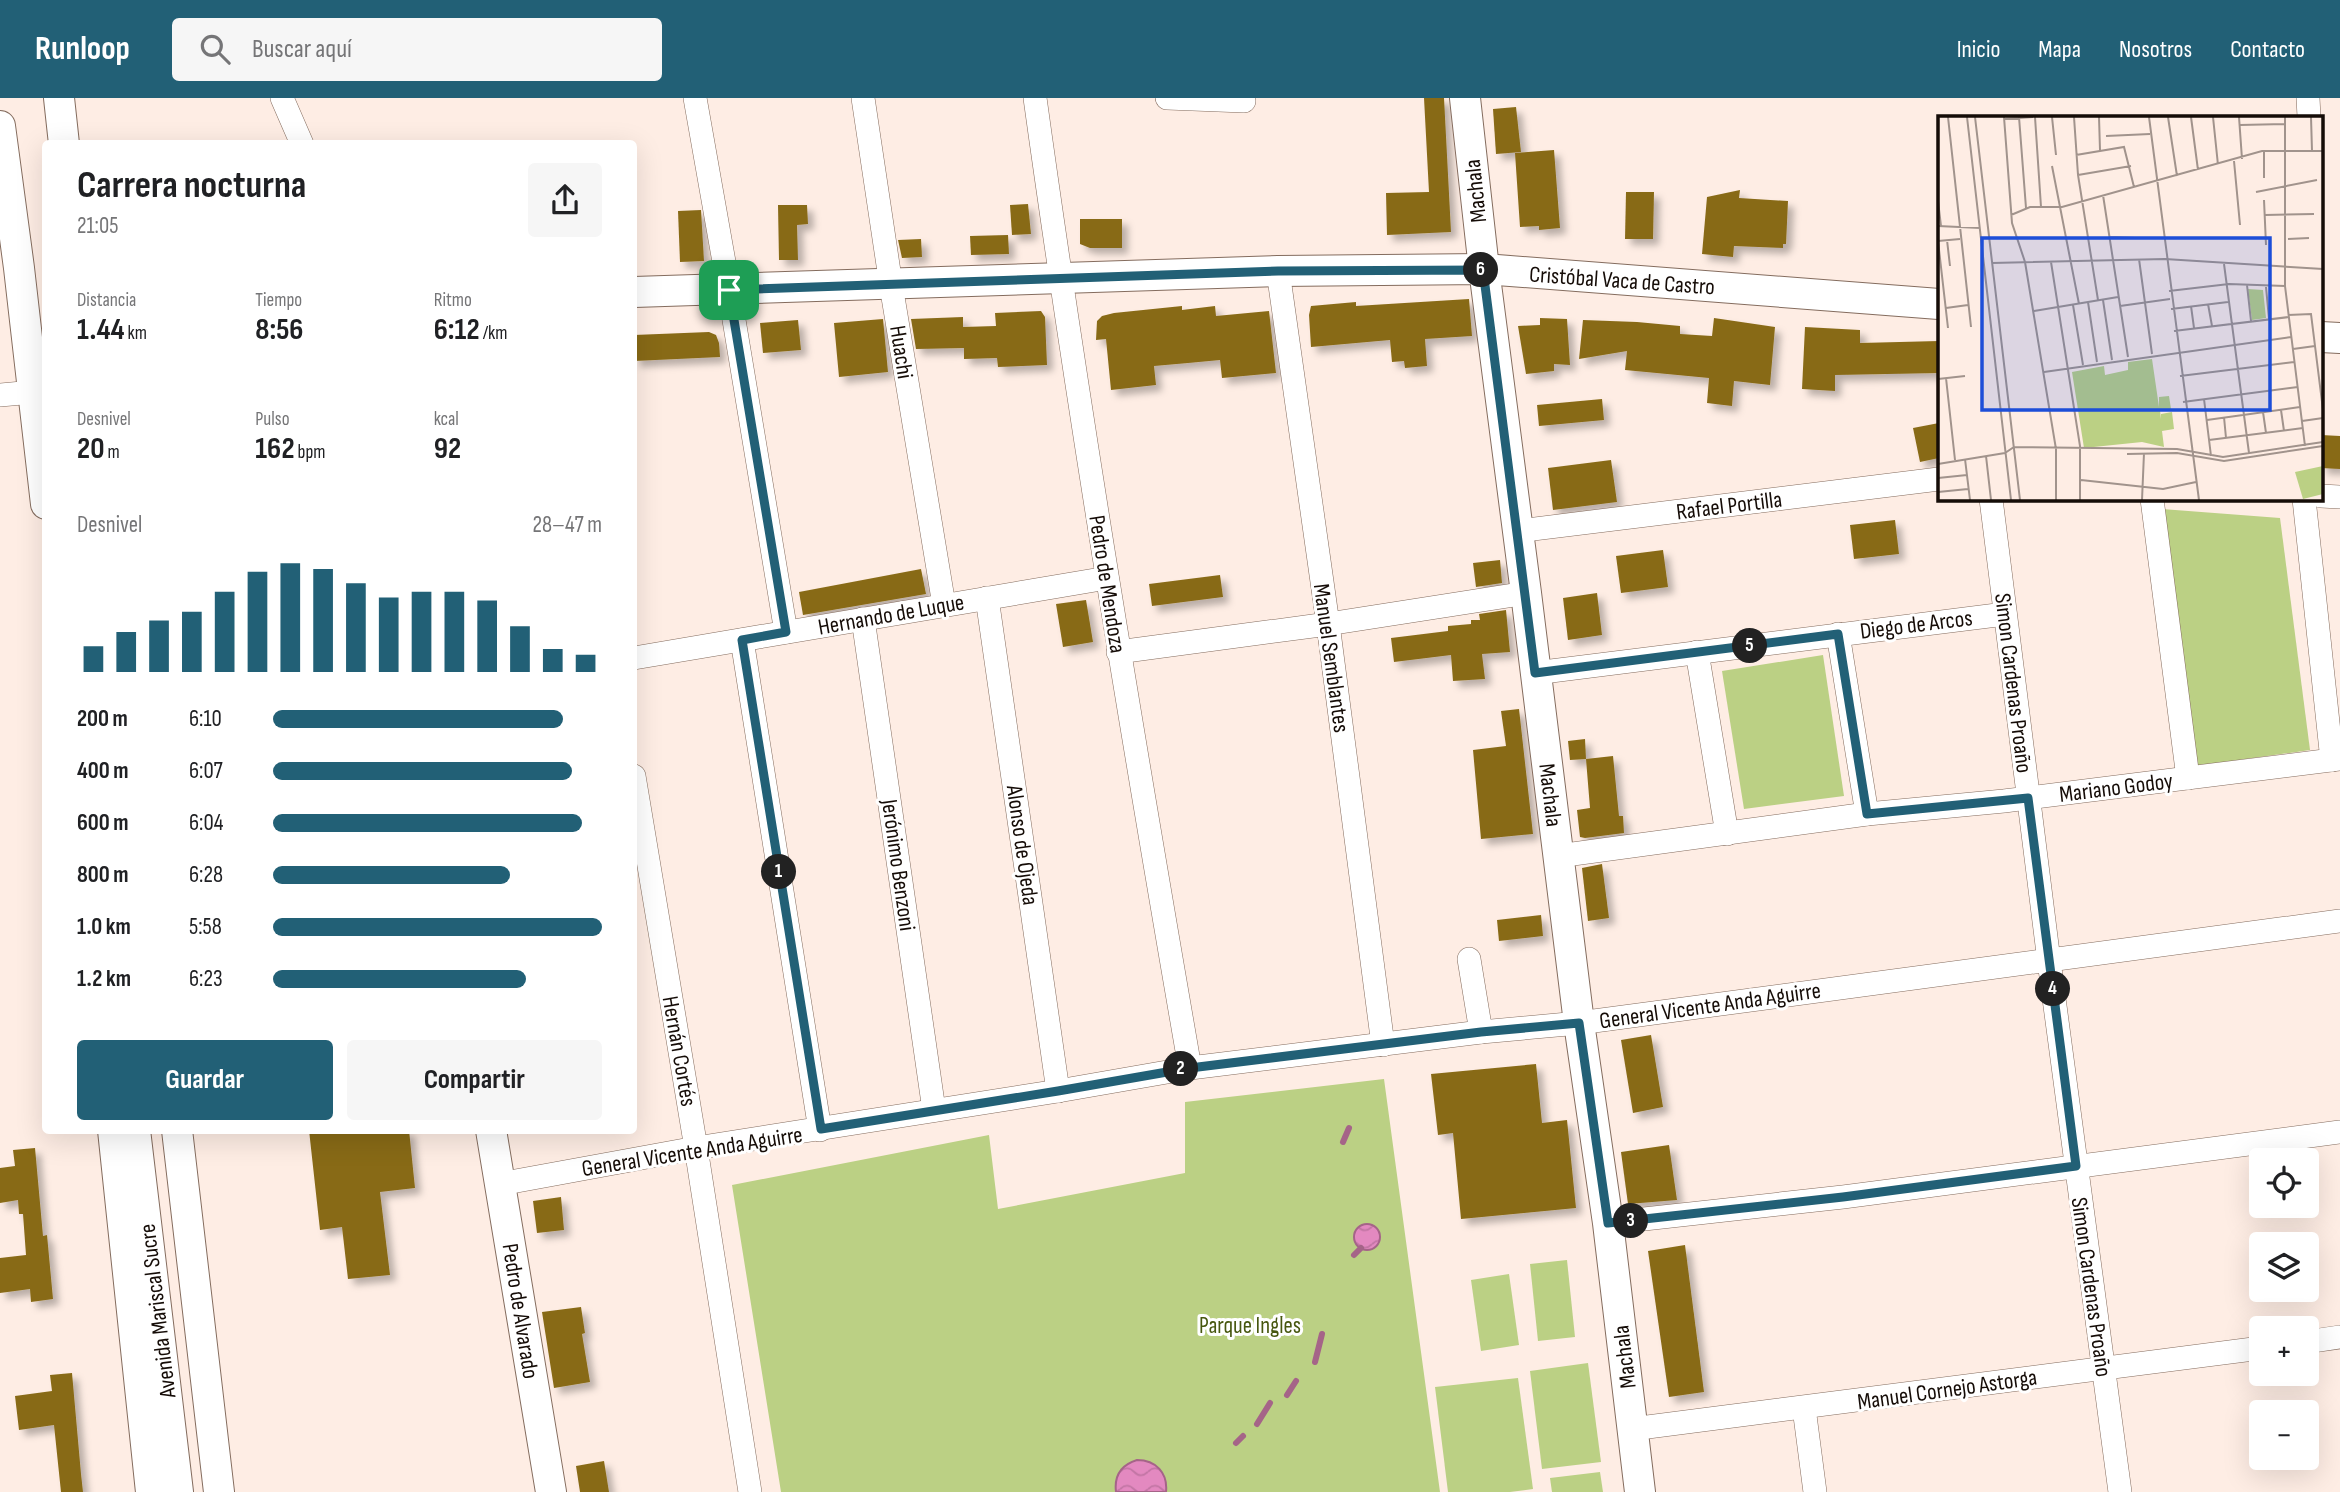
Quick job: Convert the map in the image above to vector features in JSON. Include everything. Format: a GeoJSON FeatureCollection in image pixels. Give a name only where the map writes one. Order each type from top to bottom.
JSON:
{"type":"FeatureCollection","features":[{"type":"Feature","properties":{"kind":"main road"},"geometry":{"type":"LineString","coordinates":[[59,98],[64,140]]}},
{"type":"Feature","properties":{"kind":"main road","name":"Machala"},"geometry":{"type":"LineString","coordinates":[[1465,98],[1483,270],[1579,1023],[1608,1223],[1640,1492]]}},
{"type":"Feature","properties":{"kind":"main road"},"geometry":{"type":"LineString","coordinates":[[0,127],[42,470]]}},
{"type":"Feature","properties":{"kind":"main road","name":"Cristóbal Vaca de Castro"},"geometry":{"type":"LineString","coordinates":[[637,292],[1278,271],[1483,270],[1938,304]]}},
{"type":"Feature","properties":{"kind":"main road"},"geometry":{"type":"LineString","coordinates":[[2322,337],[2340,338]]}},
{"type":"Feature","properties":{"kind":"main road","name":"Avenida Mariscal Sucre"},"geometry":{"type":"LineString","coordinates":[[113,1134],[151,1492]]}},
{"type":"Feature","properties":{"kind":"main road","name":"Avenida Mariscal Sucre"},"geometry":{"type":"LineString","coordinates":[[135,1134],[178,1492]]}},
{"type":"Feature","properties":{"kind":"main road","name":"Avenida Mariscal Sucre"},"geometry":{"type":"LineString","coordinates":[[156,1134],[197,1492]]}},
{"type":"Feature","properties":{"kind":"main road","name":"Avenida Mariscal Sucre"},"geometry":{"type":"LineString","coordinates":[[177,1134],[219,1492]]}},
{"type":"Feature","properties":{"kind":"main road","name":"Pedro de Alvarado"},"geometry":{"type":"LineString","coordinates":[[492,1134],[551,1492]]}},
{"type":"Feature","properties":{"kind":"street"},"geometry":{"type":"LineString","coordinates":[[282,98],[300,140]]}},
{"type":"Feature","properties":{"kind":"street"},"geometry":{"type":"LineString","coordinates":[[695,98],[786,632]]}},
{"type":"Feature","properties":{"kind":"street","name":"Huachi"},"geometry":{"type":"LineString","coordinates":[[863,98],[944,605]]}},
{"type":"Feature","properties":{"kind":"street","name":"Pedro de Mendoza"},"geometry":{"type":"LineString","coordinates":[[1035,98],[1118,652],[1190,1068]]}},
{"type":"Feature","properties":{"kind":"street"},"geometry":{"type":"LineString","coordinates":[[1167,98],[1244,101]]}},
{"type":"Feature","properties":{"kind":"street"},"geometry":{"type":"LineString","coordinates":[[2308,98],[2309,116]]}},
{"type":"Feature","properties":{"kind":"street","name":"Manuel Semblantes"},"geometry":{"type":"LineString","coordinates":[[1278,271],[1383,1045]]}},
{"type":"Feature","properties":{"kind":"street"},"geometry":{"type":"LineString","coordinates":[[0,395],[33,392]]}},
{"type":"Feature","properties":{"kind":"street","name":"Rafael Portilla"},"geometry":{"type":"LineString","coordinates":[[1518,531],[1938,480]]}},
{"type":"Feature","properties":{"kind":"street"},"geometry":{"type":"LineString","coordinates":[[2322,496],[2340,497]]}},
{"type":"Feature","properties":{"kind":"street","name":"Simon Cardenas Proaño"},"geometry":{"type":"LineString","coordinates":[[1991,500],[2120,1492]]}},
{"type":"Feature","properties":{"kind":"street"},"geometry":{"type":"LineString","coordinates":[[2152,500],[2188,778]]}},
{"type":"Feature","properties":{"kind":"street"},"geometry":{"type":"LineString","coordinates":[[2304,500],[2336,759]]}},
{"type":"Feature","properties":{"kind":"street","name":"Hernando de Luque"},"geometry":{"type":"LineString","coordinates":[[637,658],[1107,578]]}},
{"type":"Feature","properties":{"kind":"street"},"geometry":{"type":"LineString","coordinates":[[1118,652],[1328,624],[1526,593]]}},
{"type":"Feature","properties":{"kind":"street","name":"Alonso de Ojeda"},"geometry":{"type":"LineString","coordinates":[[987,598],[1058,1091]]}},
{"type":"Feature","properties":{"kind":"street","name":"Diego de Arcos"},"geometry":{"type":"LineString","coordinates":[[1535,673],[2005,614]]}},
{"type":"Feature","properties":{"kind":"street","name":"Jerónimo Benzoni"},"geometry":{"type":"LineString","coordinates":[[863,619],[934,1111]]}},
{"type":"Feature","properties":{"kind":"street"},"geometry":{"type":"LineString","coordinates":[[1838,634],[1867,814]]}},
{"type":"Feature","properties":{"kind":"street"},"geometry":{"type":"LineString","coordinates":[[742,640],[821,1129]]}},
{"type":"Feature","properties":{"kind":"street"},"geometry":{"type":"LineString","coordinates":[[1697,652],[1727,834]]}},
{"type":"Feature","properties":{"kind":"street","name":"Mariano Godoy"},"geometry":{"type":"LineString","coordinates":[[1558,856],[1867,814],[2028,798],[2336,759]]}},
{"type":"Feature","properties":{"kind":"street","name":"Hernán Cortés"},"geometry":{"type":"LineString","coordinates":[[637,794],[751,1492]]}},
{"type":"Feature","properties":{"kind":"street","name":"General Vicente Anda Aguirre"},"geometry":{"type":"LineString","coordinates":[[500,1184],[696,1148],[1190,1068],[1481,1032],[1579,1023],[2340,921]]}},
{"type":"Feature","properties":{"kind":"street"},"geometry":{"type":"LineString","coordinates":[[1469,959],[1481,1032]]}},
{"type":"Feature","properties":{"kind":"street"},"geometry":{"type":"LineString","coordinates":[[1608,1223],[1843,1197],[2340,1132]]}},
{"type":"Feature","properties":{"kind":"street"},"geometry":{"type":"LineString","coordinates":[[2319,1340],[2340,1337]]}},
{"type":"Feature","properties":{"kind":"street","name":"Manuel Cornejo Astorga"},"geometry":{"type":"LineString","coordinates":[[1632,1429],[2249,1350]]}},
{"type":"Feature","properties":{"kind":"street"},"geometry":{"type":"LineString","coordinates":[[1804,1408],[1815,1492]]}},
{"type":"Feature","properties":{"kind":"green space"},"geometry":{"type":"Polygon","coordinates":[[[2162,509],[2280,518],[2310,750],[2197,766],[2162,509]]]}},
{"type":"Feature","properties":{"kind":"green space"},"geometry":{"type":"Polygon","coordinates":[[[1823,655],[1844,796],[1744,809],[1722,671],[1823,655]]]}},
{"type":"Feature","properties":{"kind":"green space","name":"Parque Ingles"},"geometry":{"type":"Polygon","coordinates":[[[1384,1079],[1440,1492],[781,1492],[732,1185],[989,1135],[998,1209],[1185,1173],[1185,1102],[1384,1079]]]}},
{"type":"Feature","properties":{"kind":"green space"},"geometry":{"type":"Polygon","coordinates":[[[1567,1260],[1575,1337],[1538,1341],[1530,1264],[1567,1260]]]}},
{"type":"Feature","properties":{"kind":"green space"},"geometry":{"type":"Polygon","coordinates":[[[1509,1274],[1519,1345],[1481,1351],[1471,1280],[1509,1274]]]}},
{"type":"Feature","properties":{"kind":"green space"},"geometry":{"type":"Polygon","coordinates":[[[1588,1363],[1601,1462],[1542,1469],[1530,1371],[1588,1363]]]}},
{"type":"Feature","properties":{"kind":"green space"},"geometry":{"type":"Polygon","coordinates":[[[1518,1378],[1533,1489],[1510,1492],[1448,1492],[1435,1387],[1518,1378]]]}},
{"type":"Feature","properties":{"kind":"green space"},"geometry":{"type":"Polygon","coordinates":[[[1600,1472],[1603,1492],[1552,1492],[1550,1478],[1600,1472]]]}},
{"type":"Feature","properties":{"kind":"water"},"geometry":{"type":"Polygon","coordinates":[[[1367,1224],[1376,1228],[1380,1237],[1376,1246],[1367,1250],[1358,1246],[1354,1237],[1358,1228],[1367,1224]]]}},
{"type":"Feature","properties":{"kind":"water"},"geometry":{"type":"Polygon","coordinates":[[[1137,1460],[1150,1462],[1159,1469],[1165,1479],[1166,1492],[1116,1492],[1116,1481],[1120,1472],[1137,1460]]]}},
{"type":"Feature","properties":{"kind":"building"},"geometry":{"type":"Polygon","coordinates":[[[1424,98],[1444,98],[1451,232],[1387,235],[1386,193],[1429,192],[1424,98]]]}},
{"type":"Feature","properties":{"kind":"building"},"geometry":{"type":"Polygon","coordinates":[[[1516,107],[1521,152],[1496,154],[1493,109],[1516,107]]]}},
{"type":"Feature","properties":{"kind":"building"},"geometry":{"type":"Polygon","coordinates":[[[1554,150],[1560,228],[1539,230],[1539,226],[1520,227],[1515,153],[1554,150]]]}},
{"type":"Feature","properties":{"kind":"building"},"geometry":{"type":"Polygon","coordinates":[[[1740,190],[1739,198],[1788,201],[1786,244],[1783,244],[1783,248],[1734,246],[1733,257],[1702,254],[1707,197],[1740,190]]]}},
{"type":"Feature","properties":{"kind":"building"},"geometry":{"type":"Polygon","coordinates":[[[1626,192],[1654,192],[1653,239],[1625,239],[1626,192]]]}},
{"type":"Feature","properties":{"kind":"building"},"geometry":{"type":"Polygon","coordinates":[[[1028,204],[1031,234],[1012,235],[1010,205],[1028,204]]]}},
{"type":"Feature","properties":{"kind":"building"},"geometry":{"type":"Polygon","coordinates":[[[778,205],[807,205],[808,224],[797,225],[798,260],[779,260],[778,205]]]}},
{"type":"Feature","properties":{"kind":"building"},"geometry":{"type":"Polygon","coordinates":[[[701,210],[704,261],[680,262],[678,211],[701,210]]]}},
{"type":"Feature","properties":{"kind":"building"},"geometry":{"type":"Polygon","coordinates":[[[1080,219],[1122,219],[1122,248],[1090,248],[1080,244],[1080,219]]]}},
{"type":"Feature","properties":{"kind":"building"},"geometry":{"type":"Polygon","coordinates":[[[1008,235],[1009,254],[971,255],[970,236],[1008,235]]]}},
{"type":"Feature","properties":{"kind":"building"},"geometry":{"type":"Polygon","coordinates":[[[921,239],[922,257],[902,258],[898,240],[921,239]]]}},
{"type":"Feature","properties":{"kind":"building"},"geometry":{"type":"Polygon","coordinates":[[[1469,299],[1472,336],[1425,339],[1427,366],[1405,368],[1404,361],[1392,362],[1390,340],[1311,347],[1311,306],[1469,299]]]}},
{"type":"Feature","properties":{"kind":"building"},"geometry":{"type":"Polygon","coordinates":[[[1182,306],[1182,310],[1215,306],[1216,316],[1269,311],[1276,373],[1222,378],[1220,360],[1154,366],[1156,385],[1111,390],[1106,339],[1096,340],[1097,321],[1102,316],[1114,313],[1182,306]]]}},
{"type":"Feature","properties":{"kind":"building"},"geometry":{"type":"Polygon","coordinates":[[[1041,311],[1045,317],[1047,365],[998,367],[997,358],[964,359],[964,348],[916,349],[911,319],[963,317],[963,327],[996,326],[995,313],[1041,311]]]}},
{"type":"Feature","properties":{"kind":"building"},"geometry":{"type":"Polygon","coordinates":[[[1540,318],[1567,319],[1570,365],[1554,364],[1554,371],[1526,374],[1518,326],[1540,325],[1540,318]]]}},
{"type":"Feature","properties":{"kind":"building"},"geometry":{"type":"Polygon","coordinates":[[[1714,318],[1775,327],[1770,385],[1734,381],[1732,406],[1707,403],[1709,378],[1625,370],[1627,351],[1579,359],[1583,320],[1680,326],[1680,334],[1712,336],[1714,318]]]}},
{"type":"Feature","properties":{"kind":"building"},"geometry":{"type":"Polygon","coordinates":[[[883,319],[888,372],[839,377],[834,323],[883,319]]]}},
{"type":"Feature","properties":{"kind":"building"},"geometry":{"type":"Polygon","coordinates":[[[798,320],[801,350],[763,353],[760,323],[798,320]]]}},
{"type":"Feature","properties":{"kind":"building"},"geometry":{"type":"Polygon","coordinates":[[[1805,327],[1860,330],[1860,343],[1938,341],[1938,373],[1835,375],[1835,391],[1802,389],[1805,327]]]}},
{"type":"Feature","properties":{"kind":"building"},"geometry":{"type":"Polygon","coordinates":[[[709,332],[716,335],[720,357],[637,361],[637,335],[709,332]]]}},
{"type":"Feature","properties":{"kind":"building"},"geometry":{"type":"Polygon","coordinates":[[[1602,399],[1604,420],[1539,426],[1537,405],[1602,399]]]}},
{"type":"Feature","properties":{"kind":"building"},"geometry":{"type":"Polygon","coordinates":[[[1938,423],[1938,458],[1920,462],[1913,428],[1938,423]]]}},
{"type":"Feature","properties":{"kind":"building"},"geometry":{"type":"Polygon","coordinates":[[[2322,435],[2340,436],[2340,469],[2322,468],[2322,435]]]}},
{"type":"Feature","properties":{"kind":"building"},"geometry":{"type":"Polygon","coordinates":[[[1611,460],[1617,502],[1553,510],[1548,468],[1611,460]]]}},
{"type":"Feature","properties":{"kind":"building"},"geometry":{"type":"Polygon","coordinates":[[[1895,520],[1899,554],[1854,559],[1850,525],[1895,520]]]}},
{"type":"Feature","properties":{"kind":"building"},"geometry":{"type":"Polygon","coordinates":[[[1663,550],[1668,587],[1621,593],[1616,556],[1663,550]]]}},
{"type":"Feature","properties":{"kind":"building"},"geometry":{"type":"Polygon","coordinates":[[[1500,560],[1502,583],[1476,587],[1473,563],[1500,560]]]}},
{"type":"Feature","properties":{"kind":"building"},"geometry":{"type":"Polygon","coordinates":[[[921,569],[926,594],[803,615],[799,592],[921,569]]]}},
{"type":"Feature","properties":{"kind":"building"},"geometry":{"type":"Polygon","coordinates":[[[1220,575],[1223,597],[1152,606],[1149,584],[1220,575]]]}},
{"type":"Feature","properties":{"kind":"building"},"geometry":{"type":"Polygon","coordinates":[[[1597,593],[1602,635],[1568,640],[1563,598],[1597,593]]]}},
{"type":"Feature","properties":{"kind":"building"},"geometry":{"type":"Polygon","coordinates":[[[1086,600],[1093,642],[1063,647],[1056,604],[1086,600]]]}},
{"type":"Feature","properties":{"kind":"building"},"geometry":{"type":"Polygon","coordinates":[[[1506,610],[1510,652],[1482,654],[1485,679],[1453,681],[1451,655],[1394,662],[1391,638],[1448,631],[1448,626],[1471,624],[1471,620],[1480,620],[1479,614],[1506,610]]]}},
{"type":"Feature","properties":{"kind":"building"},"geometry":{"type":"Polygon","coordinates":[[[1519,709],[1533,834],[1481,839],[1473,750],[1506,746],[1501,711],[1519,709]]]}},
{"type":"Feature","properties":{"kind":"building"},"geometry":{"type":"Polygon","coordinates":[[[1585,739],[1586,759],[1570,760],[1568,741],[1585,739]]]}},
{"type":"Feature","properties":{"kind":"building"},"geometry":{"type":"Polygon","coordinates":[[[1613,756],[1619,816],[1623,816],[1624,833],[1580,837],[1577,810],[1590,808],[1586,759],[1613,756]]]}},
{"type":"Feature","properties":{"kind":"building"},"geometry":{"type":"Polygon","coordinates":[[[1602,864],[1609,918],[1588,921],[1582,868],[1602,864]]]}},
{"type":"Feature","properties":{"kind":"building"},"geometry":{"type":"Polygon","coordinates":[[[1541,915],[1543,936],[1499,941],[1497,920],[1541,915]]]}},
{"type":"Feature","properties":{"kind":"building"},"geometry":{"type":"Polygon","coordinates":[[[1651,1035],[1663,1107],[1633,1113],[1621,1040],[1651,1035]]]}},
{"type":"Feature","properties":{"kind":"building"},"geometry":{"type":"Polygon","coordinates":[[[1536,1064],[1542,1123],[1567,1120],[1576,1208],[1461,1219],[1453,1133],[1438,1135],[1431,1074],[1536,1064]]]}},
{"type":"Feature","properties":{"kind":"building"},"geometry":{"type":"Polygon","coordinates":[[[309,1134],[409,1134],[415,1188],[380,1192],[390,1275],[348,1279],[342,1227],[320,1230],[309,1134]]]}},
{"type":"Feature","properties":{"kind":"building"},"geometry":{"type":"Polygon","coordinates":[[[1669,1145],[1677,1200],[1628,1204],[1621,1152],[1669,1145]]]}},
{"type":"Feature","properties":{"kind":"building"},"geometry":{"type":"Polygon","coordinates":[[[35,1148],[43,1236],[47,1235],[53,1299],[31,1302],[30,1289],[0,1293],[0,1258],[26,1255],[23,1214],[19,1214],[18,1200],[0,1203],[0,1168],[15,1166],[13,1150],[35,1148]]]}},
{"type":"Feature","properties":{"kind":"building"},"geometry":{"type":"Polygon","coordinates":[[[561,1197],[564,1230],[537,1233],[533,1201],[561,1197]]]}},
{"type":"Feature","properties":{"kind":"building"},"geometry":{"type":"Polygon","coordinates":[[[1685,1245],[1704,1392],[1669,1397],[1648,1251],[1685,1245]]]}},
{"type":"Feature","properties":{"kind":"building"},"geometry":{"type":"Polygon","coordinates":[[[581,1307],[585,1333],[582,1334],[590,1382],[554,1388],[542,1312],[581,1307]]]}},
{"type":"Feature","properties":{"kind":"building"},"geometry":{"type":"Polygon","coordinates":[[[72,1373],[83,1492],[61,1492],[54,1425],[19,1430],[15,1396],[52,1391],[50,1375],[72,1373]]]}},
{"type":"Feature","properties":{"kind":"building"},"geometry":{"type":"Polygon","coordinates":[[[604,1461],[609,1492],[580,1492],[576,1466],[604,1461]]]}},
{"type":"Feature","properties":{"kind":"waterway"},"geometry":{"type":"LineString","coordinates":[[1343,1142],[1349,1128]]}},
{"type":"Feature","properties":{"kind":"waterway"},"geometry":{"type":"LineString","coordinates":[[1354,1255],[1361,1248]]}},
{"type":"Feature","properties":{"kind":"waterway"},"geometry":{"type":"LineString","coordinates":[[1315,1362],[1322,1334]]}},
{"type":"Feature","properties":{"kind":"waterway"},"geometry":{"type":"LineString","coordinates":[[1287,1395],[1296,1381]]}},
{"type":"Feature","properties":{"kind":"waterway"},"geometry":{"type":"LineString","coordinates":[[1257,1424],[1270,1403]]}},
{"type":"Feature","properties":{"kind":"waterway"},"geometry":{"type":"LineString","coordinates":[[1236,1443],[1243,1436]]}},
{"type":"Feature","properties":{"kind":"route"},"geometry":{"type":"LineString","coordinates":[[1483,270],[1535,673],[1838,634],[1867,814],[2028,798],[2076,1166],[1843,1197],[1608,1223],[1579,1023],[1481,1032],[1190,1068],[821,1129],[742,640],[786,632],[729,290],[1278,271],[1483,270]]}}]}
